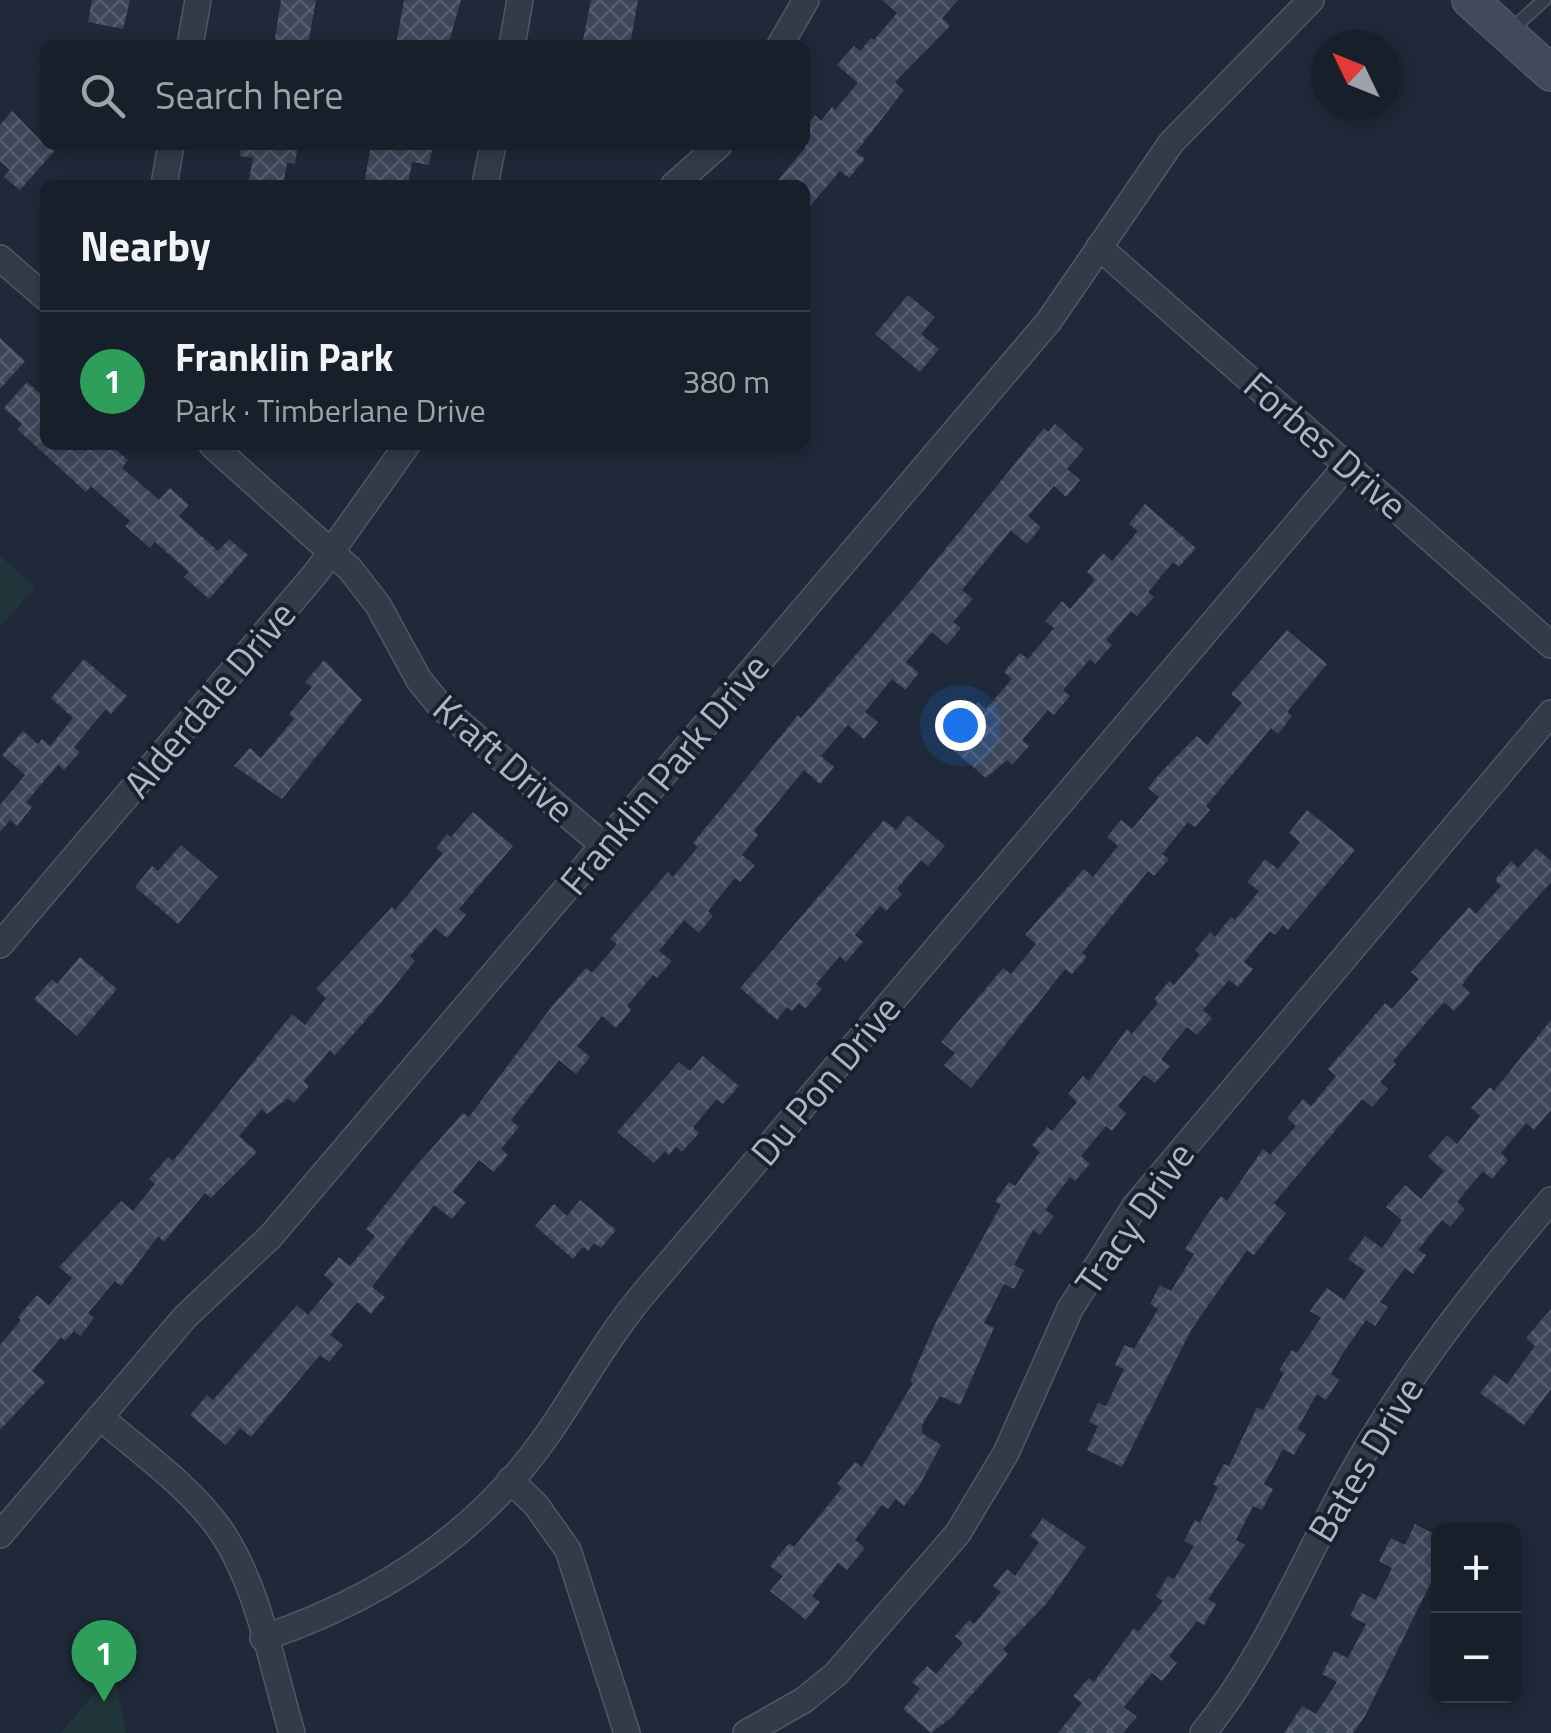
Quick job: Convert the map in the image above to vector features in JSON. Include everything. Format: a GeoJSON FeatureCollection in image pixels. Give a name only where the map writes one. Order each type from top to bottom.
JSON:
{"type":"FeatureCollection","features":[{"type":"Feature","properties":{"kind":"main road"},"geometry":{"type":"LineString","coordinates":[[1470,0],[1551,74]]}},
{"type":"Feature","properties":{"kind":"street"},"geometry":{"type":"LineString","coordinates":[[191,40],[198,0]]}},
{"type":"Feature","properties":{"kind":"street"},"geometry":{"type":"LineString","coordinates":[[513,40],[520,0]]}},
{"type":"Feature","properties":{"kind":"street"},"geometry":{"type":"LineString","coordinates":[[783,40],[806,0]]}},
{"type":"Feature","properties":{"kind":"street","name":"Franklin Park Drive"},"geometry":{"type":"LineString","coordinates":[[0,1534],[185,1316],[271,1236],[1049,321],[1172,143],[1311,0]]}},
{"type":"Feature","properties":{"kind":"street"},"geometry":{"type":"LineString","coordinates":[[165,180],[170,150]]}},
{"type":"Feature","properties":{"kind":"street"},"geometry":{"type":"LineString","coordinates":[[487,180],[492,150]]}},
{"type":"Feature","properties":{"kind":"street"},"geometry":{"type":"LineString","coordinates":[[680,180],[713,150]]}},
{"type":"Feature","properties":{"kind":"street","name":"Forbes Drive"},"geometry":{"type":"LineString","coordinates":[[1099,247],[1551,645]]}},
{"type":"Feature","properties":{"kind":"street"},"geometry":{"type":"LineString","coordinates":[[0,258],[40,293]]}},
{"type":"Feature","properties":{"kind":"street","name":"Kraft Drive"},"geometry":{"type":"LineString","coordinates":[[218,450],[332,551],[366,587],[419,680],[442,708],[603,845]]}},
{"type":"Feature","properties":{"kind":"street","name":"Alderdale Drive"},"geometry":{"type":"LineString","coordinates":[[0,945],[332,551],[403,450]]}},
{"type":"Feature","properties":{"kind":"street","name":"Du Pon Drive"},"geometry":{"type":"LineString","coordinates":[[263,1638],[336,1612],[398,1578],[440,1547],[510,1480],[543,1441],[628,1312],[1348,464]]}},
{"type":"Feature","properties":{"kind":"street","name":"Tracy Drive"},"geometry":{"type":"LineString","coordinates":[[746,1733],[804,1700],[836,1674],[958,1533],[1006,1453],[1070,1309],[1135,1206],[1551,713]]}},
{"type":"Feature","properties":{"kind":"street","name":"Bates Drive"},"geometry":{"type":"LineString","coordinates":[[1202,1733],[1270,1632],[1326,1521],[1402,1392],[1487,1275],[1551,1200]]}},
{"type":"Feature","properties":{"kind":"street"},"geometry":{"type":"LineString","coordinates":[[100,1417],[176,1482],[221,1530],[246,1584],[292,1733]]}},
{"type":"Feature","properties":{"kind":"street"},"geometry":{"type":"LineString","coordinates":[[510,1480],[546,1517],[568,1550],[627,1733]]}},
{"type":"Feature","properties":{"kind":"lane"},"geometry":{"type":"LineString","coordinates":[[1507,34],[1544,0]]}},
{"type":"Feature","properties":{"kind":"green space"},"geometry":{"type":"Polygon","coordinates":[[[0,556],[35,587],[0,627],[0,556]]]}},
{"type":"Feature","properties":{"kind":"green space"},"geometry":{"type":"Polygon","coordinates":[[[114,1670],[126,1733],[61,1733],[114,1670]]]}},
{"type":"Feature","properties":{"kind":"building"},"geometry":{"type":"Polygon","coordinates":[[[92,0],[130,0],[123,29],[88,22],[92,0]]]}},
{"type":"Feature","properties":{"kind":"building"},"geometry":{"type":"Polygon","coordinates":[[[281,0],[316,0],[309,40],[275,40],[281,0]]]}},
{"type":"Feature","properties":{"kind":"building"},"geometry":{"type":"Polygon","coordinates":[[[404,0],[461,0],[449,40],[397,40],[404,0]]]}},
{"type":"Feature","properties":{"kind":"building"},"geometry":{"type":"Polygon","coordinates":[[[591,0],[638,0],[631,40],[583,40],[591,0]]]}},
{"type":"Feature","properties":{"kind":"building"},"geometry":{"type":"Polygon","coordinates":[[[882,0],[958,0],[942,18],[950,26],[895,82],[904,90],[856,152],[865,159],[849,178],[840,171],[810,206],[810,180],[778,180],[803,150],[810,150],[810,121],[815,115],[821,121],[832,107],[835,110],[858,83],[837,65],[854,46],[860,51],[871,38],[874,40],[897,13],[882,0]]]}},
{"type":"Feature","properties":{"kind":"building"},"geometry":{"type":"Polygon","coordinates":[[[12,111],[40,140],[40,150],[55,150],[20,190],[4,177],[10,170],[0,161],[0,125],[12,111]]]}},
{"type":"Feature","properties":{"kind":"building"},"geometry":{"type":"Polygon","coordinates":[[[240,150],[297,150],[295,164],[287,163],[284,180],[249,180],[253,158],[240,156],[240,150]]]}},
{"type":"Feature","properties":{"kind":"building"},"geometry":{"type":"Polygon","coordinates":[[[370,150],[432,150],[429,165],[412,162],[409,180],[365,180],[370,150]]]}},
{"type":"Feature","properties":{"kind":"building"},"geometry":{"type":"Polygon","coordinates":[[[908,295],[935,317],[921,334],[939,349],[920,372],[875,334],[908,295]]]}},
{"type":"Feature","properties":{"kind":"building"},"geometry":{"type":"Polygon","coordinates":[[[0,338],[25,361],[0,389],[0,338]]]}},
{"type":"Feature","properties":{"kind":"building"},"geometry":{"type":"Polygon","coordinates":[[[27,382],[40,394],[40,450],[17,429],[22,424],[4,408],[27,382]]]}},
{"type":"Feature","properties":{"kind":"building"},"geometry":{"type":"Polygon","coordinates":[[[1055,424],[1084,449],[1067,469],[1080,480],[1066,497],[1054,486],[1028,516],[1041,527],[1027,544],[1011,530],[962,590],[973,599],[953,622],[961,628],[947,645],[932,632],[906,662],[919,673],[905,690],[892,679],[865,712],[878,722],[864,739],[848,725],[821,756],[834,767],[820,784],[804,770],[754,831],[758,835],[742,855],[755,865],[740,882],[735,878],[708,911],[713,916],[699,933],[684,920],[659,951],[672,961],[657,978],[653,975],[627,1006],[631,1010],[616,1028],[602,1016],[577,1046],[590,1057],[576,1074],[559,1060],[511,1120],[519,1127],[501,1149],[508,1155],[494,1172],[479,1160],[453,1192],[466,1202],[452,1219],[434,1205],[372,1287],[385,1297],[371,1314],[357,1302],[330,1335],[343,1345],[329,1362],[320,1355],[251,1437],[240,1428],[226,1445],[190,1415],[207,1395],[213,1400],[297,1305],[308,1315],[334,1284],[324,1275],[339,1257],[350,1266],[375,1236],[366,1229],[410,1173],[463,1113],[469,1117],[553,1005],[586,968],[592,973],[617,944],[610,939],[668,872],[673,877],[698,847],[693,843],[798,715],[801,718],[916,585],[1044,428],[1048,432],[1055,424]]]}},
{"type":"Feature","properties":{"kind":"building"},"geometry":{"type":"Polygon","coordinates":[[[40,450],[116,450],[128,460],[122,468],[159,500],[170,488],[189,505],[179,516],[218,551],[229,539],[248,555],[209,599],[184,577],[189,572],[155,542],[150,548],[125,526],[130,521],[91,486],[86,492],[40,450]]]}},
{"type":"Feature","properties":{"kind":"building"},"geometry":{"type":"Polygon","coordinates":[[[1145,504],[1196,548],[1179,567],[1173,562],[1148,592],[1154,597],[1137,616],[1131,611],[1106,640],[1112,645],[1095,664],[1090,659],[1063,690],[1070,696],[1054,715],[1048,710],[1022,740],[1029,746],[1012,765],[1007,760],[986,778],[953,750],[971,729],[962,722],[978,702],[986,709],[1012,679],[1004,672],[1020,653],[1028,659],[1054,628],[1045,621],[1062,601],[1070,609],[1095,580],[1087,572],[1103,553],[1112,561],[1138,531],[1129,524],[1145,504]]]}},
{"type":"Feature","properties":{"kind":"building"},"geometry":{"type":"Polygon","coordinates":[[[1287,630],[1327,664],[1287,712],[1292,716],[1278,734],[1271,728],[1206,806],[1210,810],[1195,827],[1188,822],[1162,854],[1169,859],[1154,876],[1148,871],[1082,953],[1087,957],[1072,974],[1065,969],[971,1088],[944,1065],[955,1053],[941,1042],[1003,968],[1011,974],[1036,944],[1025,935],[1084,869],[1093,877],[1118,846],[1107,837],[1121,820],[1132,829],[1159,797],[1148,788],[1162,771],[1197,736],[1207,745],[1242,703],[1231,694],[1287,630]]]}},
{"type":"Feature","properties":{"kind":"building"},"geometry":{"type":"Polygon","coordinates":[[[84,659],[127,696],[111,714],[106,709],[74,747],[80,752],[64,770],[58,765],[26,802],[32,807],[17,826],[10,820],[0,832],[0,805],[25,775],[2,755],[23,731],[38,744],[42,739],[50,746],[73,718],[51,698],[84,659]]]}},
{"type":"Feature","properties":{"kind":"building"},"geometry":{"type":"Polygon","coordinates":[[[324,660],[362,700],[282,799],[234,766],[250,748],[261,758],[294,719],[289,714],[312,687],[305,682],[324,660]]]}},
{"type":"Feature","properties":{"kind":"building"},"geometry":{"type":"Polygon","coordinates":[[[1307,810],[1355,850],[1288,930],[1283,925],[1275,935],[1270,931],[1244,962],[1253,969],[1238,987],[1229,980],[1203,1010],[1212,1018],[1197,1035],[1187,1027],[1161,1059],[1170,1066],[1155,1083],[1144,1075],[1118,1106],[1126,1113],[1112,1131],[1106,1126],[1081,1156],[1090,1164],[1075,1181],[1070,1177],[1045,1210],[1054,1216],[1040,1235],[1033,1230],[1014,1265],[1024,1270],[1014,1289],[1004,1284],[984,1323],[994,1328],[960,1405],[940,1396],[922,1425],[922,1433],[941,1445],[918,1488],[904,1506],[896,1499],[888,1509],[882,1505],[855,1540],[865,1548],[847,1570],[838,1563],[812,1596],[820,1602],[806,1620],[770,1591],[783,1576],[770,1566],[789,1543],[794,1547],[842,1488],[837,1484],[855,1462],[862,1467],[913,1383],[910,1381],[936,1322],[1001,1205],[995,1201],[1009,1182],[1015,1186],[1040,1152],[1032,1145],[1047,1127],[1052,1131],[1077,1102],[1068,1094],[1083,1076],[1089,1081],[1127,1029],[1132,1034],[1158,1003],[1154,999],[1169,981],[1174,985],[1200,955],[1195,950],[1210,932],[1215,937],[1259,891],[1247,882],[1265,859],[1278,869],[1300,842],[1289,833],[1307,810]]]}},
{"type":"Feature","properties":{"kind":"building"},"geometry":{"type":"Polygon","coordinates":[[[473,812],[513,846],[459,909],[466,915],[447,938],[435,928],[410,956],[415,961],[380,1004],[335,1055],[330,1050],[304,1081],[309,1086],[294,1103],[288,1098],[267,1114],[262,1109],[239,1136],[257,1152],[211,1198],[205,1193],[164,1242],[158,1236],[121,1286],[115,1281],[88,1313],[94,1318],[80,1336],[74,1331],[65,1341],[61,1337],[32,1371],[45,1382],[0,1430],[0,1345],[21,1320],[18,1317],[37,1295],[49,1305],[72,1278],[59,1267],[121,1201],[133,1211],[155,1184],[149,1179],[168,1157],[173,1161],[292,1014],[305,1025],[326,998],[316,989],[392,907],[395,910],[443,853],[436,848],[447,834],[451,837],[473,812]]]}},
{"type":"Feature","properties":{"kind":"building"},"geometry":{"type":"Polygon","coordinates":[[[908,815],[945,846],[928,866],[921,860],[897,889],[902,894],[886,911],[880,906],[855,935],[863,942],[846,962],[840,956],[816,984],[822,989],[805,1009],[799,1003],[792,1011],[787,1007],[777,1020],[740,988],[884,820],[896,830],[908,815]]]}},
{"type":"Feature","properties":{"kind":"building"},"geometry":{"type":"Polygon","coordinates":[[[181,845],[218,877],[178,924],[135,887],[152,866],[158,871],[181,845]]]}},
{"type":"Feature","properties":{"kind":"building"},"geometry":{"type":"Polygon","coordinates":[[[1536,848],[1551,861],[1551,882],[1462,985],[1470,993],[1454,1011],[1444,1002],[1393,1061],[1396,1064],[1380,1082],[1388,1089],[1372,1107],[1362,1099],[1274,1203],[1286,1213],[1254,1255],[1247,1250],[1191,1330],[1122,1467],[1087,1450],[1098,1426],[1089,1422],[1098,1403],[1106,1406],[1124,1369],[1115,1365],[1124,1345],[1134,1349],[1158,1309],[1150,1304],[1160,1285],[1171,1291],[1194,1254],[1185,1249],[1206,1216],[1221,1196],[1227,1201],[1263,1149],[1270,1155],[1296,1126],[1287,1118],[1303,1099],[1311,1106],[1336,1076],[1328,1069],[1385,1003],[1392,1009],[1419,979],[1411,972],[1469,907],[1476,914],[1501,886],[1495,880],[1511,861],[1518,868],[1536,848]]]}},
{"type":"Feature","properties":{"kind":"building"},"geometry":{"type":"Polygon","coordinates":[[[80,957],[117,989],[77,1036],[34,999],[52,979],[57,984],[80,957]]]}},
{"type":"Feature","properties":{"kind":"building"},"geometry":{"type":"Polygon","coordinates":[[[1551,1020],[1551,1110],[1534,1130],[1526,1123],[1501,1153],[1508,1160],[1492,1179],[1483,1171],[1457,1202],[1465,1209],[1450,1227],[1442,1220],[1418,1250],[1426,1255],[1413,1274],[1405,1268],[1380,1302],[1388,1307],[1375,1326],[1366,1320],[1343,1353],[1331,1374],[1339,1380],[1326,1400],[1317,1394],[1297,1429],[1306,1434],[1294,1455],[1283,1449],[1264,1484],[1273,1489],[1262,1510],[1253,1506],[1236,1540],[1245,1545],[1208,1599],[1216,1604],[1204,1625],[1197,1621],[1169,1656],[1177,1663],[1162,1681],[1152,1673],[1124,1707],[1137,1717],[1123,1733],[1058,1733],[1082,1703],[1073,1696],[1089,1678],[1094,1682],[1134,1628],[1138,1632],[1163,1601],[1156,1596],[1168,1576],[1174,1579],[1194,1546],[1184,1541],[1195,1520],[1200,1523],[1218,1487],[1213,1484],[1224,1464],[1229,1466],[1257,1407],[1263,1410],[1284,1373],[1279,1370],[1292,1350],[1297,1353],[1321,1318],[1310,1311],[1327,1288],[1344,1300],[1365,1271],[1348,1259],[1365,1236],[1382,1248],[1402,1220],[1386,1207],[1405,1185],[1421,1199],[1444,1171],[1428,1157],[1447,1135],[1457,1144],[1480,1116],[1471,1108],[1490,1087],[1494,1091],[1551,1020]]]}},
{"type":"Feature","properties":{"kind":"building"},"geometry":{"type":"Polygon","coordinates":[[[703,1056],[739,1086],[723,1104],[717,1099],[693,1127],[699,1133],[682,1152],[676,1147],[669,1155],[665,1151],[654,1163],[617,1132],[679,1062],[690,1071],[703,1056]]]}},
{"type":"Feature","properties":{"kind":"building"},"geometry":{"type":"Polygon","coordinates":[[[580,1200],[616,1230],[601,1248],[594,1243],[588,1251],[583,1247],[573,1259],[535,1226],[554,1204],[567,1216],[580,1200]]]}},
{"type":"Feature","properties":{"kind":"building"},"geometry":{"type":"Polygon","coordinates":[[[1551,1309],[1551,1389],[1524,1425],[1480,1393],[1494,1375],[1507,1384],[1535,1346],[1526,1338],[1551,1309]]]}},
{"type":"Feature","properties":{"kind":"building"},"geometry":{"type":"Polygon","coordinates":[[[1043,1518],[1086,1547],[1047,1603],[1003,1649],[1008,1654],[951,1718],[931,1733],[903,1709],[920,1689],[912,1682],[927,1666],[936,1674],[963,1643],[955,1636],[969,1620],[974,1624],[1001,1592],[993,1586],[1007,1569],[1015,1576],[1039,1542],[1030,1536],[1043,1518]]]}},
{"type":"Feature","properties":{"kind":"building"},"geometry":{"type":"Polygon","coordinates":[[[1415,1524],[1431,1532],[1431,1582],[1365,1716],[1353,1733],[1284,1733],[1302,1706],[1316,1714],[1337,1682],[1322,1674],[1334,1651],[1348,1658],[1366,1624],[1350,1616],[1362,1593],[1376,1600],[1392,1568],[1379,1561],[1391,1538],[1405,1545],[1415,1524]]]}},
{"type":"Feature","properties":{"kind":"place","name":"Franklin Park"},"geometry":{"type":"Point","coordinates":[104,1702]}}]}
